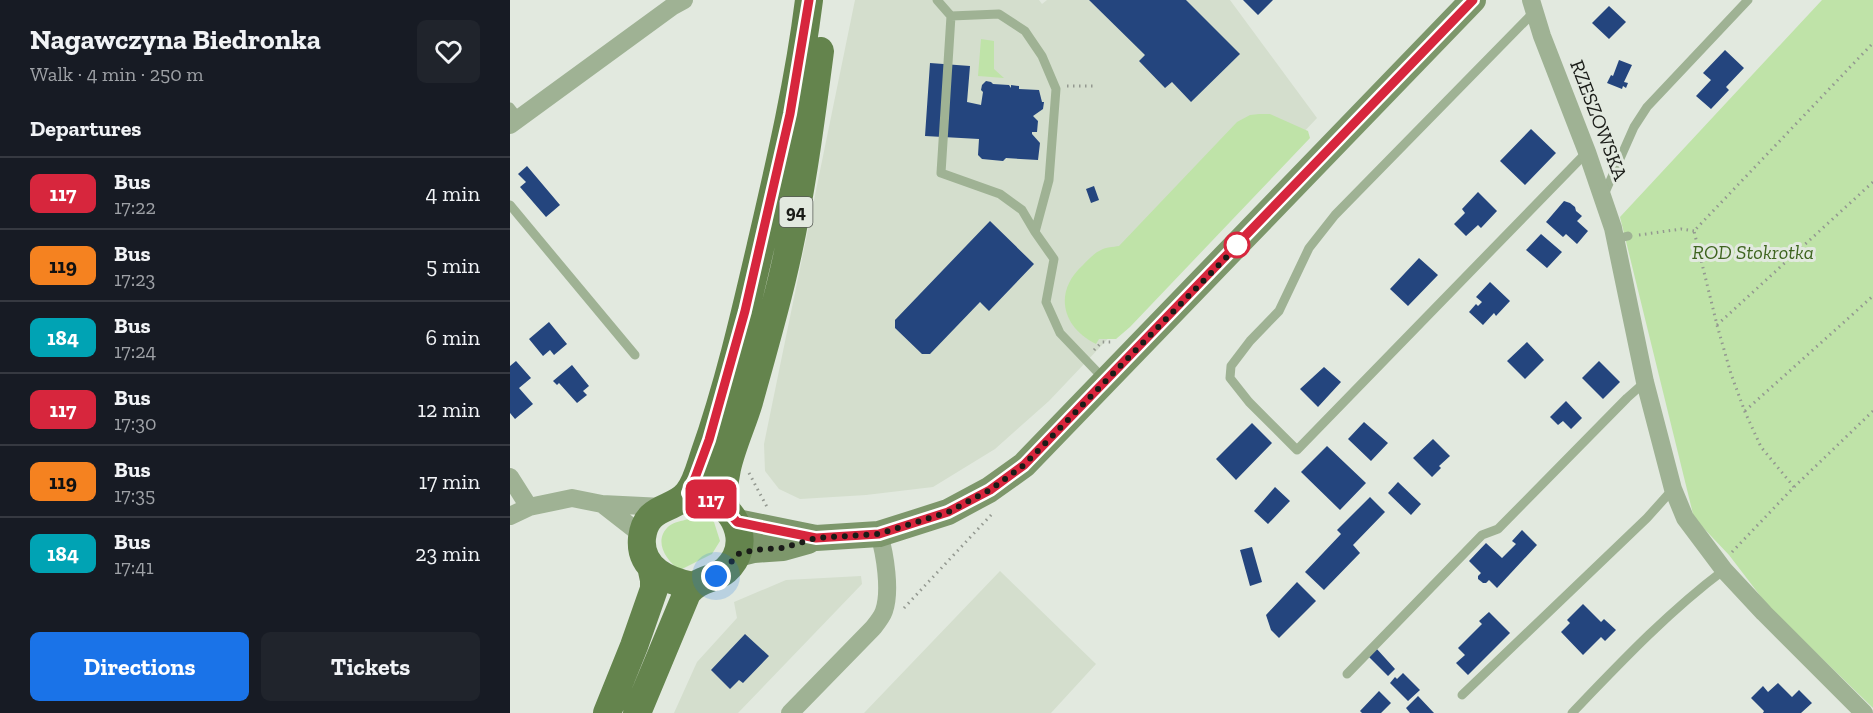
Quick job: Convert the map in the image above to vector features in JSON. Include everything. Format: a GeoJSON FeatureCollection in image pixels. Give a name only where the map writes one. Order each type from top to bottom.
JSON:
{"type":"FeatureCollection","features":[{"type":"Feature","properties":{"kind":"main road","name":"94"},"geometry":{"type":"LineString","coordinates":[[688,493],[709,440],[745,311],[790,114],[809,0]]}},
{"type":"Feature","properties":{"kind":"main road","name":"94"},"geometry":{"type":"LineString","coordinates":[[738,554],[741,538],[723,495],[728,466],[748,404],[782,280],[808,145],[827,0]]}},
{"type":"Feature","properties":{"kind":"main road"},"geometry":{"type":"LineString","coordinates":[[607,713],[654,589],[651,566],[642,546],[645,525],[663,507],[688,493],[706,497],[732,515]]}},
{"type":"Feature","properties":{"kind":"main road"},"geometry":{"type":"LineString","coordinates":[[637,713],[687,593],[700,581],[723,572],[738,554]]}},
{"type":"Feature","properties":{"kind":"main road"},"geometry":{"type":"LineString","coordinates":[[651,566],[674,582],[693,586]]}},
{"type":"Feature","properties":{"kind":"street"},"geometry":{"type":"LineString","coordinates":[[513,117],[684,0]]}},
{"type":"Feature","properties":{"kind":"street"},"geometry":{"type":"LineString","coordinates":[[738,554],[754,550],[783,548],[816,538],[879,534],[948,512],[990,490],[1024,465],[1473,0]]}},
{"type":"Feature","properties":{"kind":"street","name":"RZESZOWSKA"},"geometry":{"type":"LineString","coordinates":[[1533,6],[1542,36],[1603,196]]}},
{"type":"Feature","properties":{"kind":"street"},"geometry":{"type":"LineString","coordinates":[[1603,196],[1622,237],[1645,382],[1673,489],[1685,518],[1764,613],[1858,711]]}},
{"type":"Feature","properties":{"kind":"street"},"geometry":{"type":"LineString","coordinates":[[510,477],[529,507]]}},
{"type":"Feature","properties":{"kind":"street"},"geometry":{"type":"LineString","coordinates":[[510,516],[529,507],[572,498],[602,504],[663,507]]}},
{"type":"Feature","properties":{"kind":"street"},"geometry":{"type":"LineString","coordinates":[[602,504],[643,536]]}},
{"type":"Feature","properties":{"kind":"street"},"geometry":{"type":"LineString","coordinates":[[732,515],[816,538]]}},
{"type":"Feature","properties":{"kind":"street"},"geometry":{"type":"LineString","coordinates":[[790,713],[873,628],[884,613],[887,597],[883,547],[879,534]]}},
{"type":"Feature","properties":{"kind":"lane"},"geometry":{"type":"LineString","coordinates":[[937,0],[951,16],[941,173],[1000,194],[1022,210],[1054,259],[1046,302],[1060,333],[1106,381]]}},
{"type":"Feature","properties":{"kind":"lane","name":"RZESZOWSKA"},"geometry":{"type":"LineString","coordinates":[[1603,196],[1634,128],[1647,106],[1748,0]]}},
{"type":"Feature","properties":{"kind":"lane"},"geometry":{"type":"LineString","coordinates":[[1533,6],[1335,215],[1309,248],[1279,311],[1250,341],[1231,366],[1230,378],[1249,402],[1297,450],[1587,152]]}},
{"type":"Feature","properties":{"kind":"lane"},"geometry":{"type":"LineString","coordinates":[[951,16],[999,14],[1025,31],[1042,56],[1056,89],[1049,180],[1035,232]]}},
{"type":"Feature","properties":{"kind":"lane"},"geometry":{"type":"LineString","coordinates":[[510,205],[635,355]]}},
{"type":"Feature","properties":{"kind":"lane"},"geometry":{"type":"LineString","coordinates":[[1347,674],[1482,535],[1498,529],[1645,382]]}},
{"type":"Feature","properties":{"kind":"lane"},"geometry":{"type":"LineString","coordinates":[[1462,695],[1638,526],[1673,489]]}},
{"type":"Feature","properties":{"kind":"lane"},"geometry":{"type":"LineString","coordinates":[[1572,713],[1641,641],[1699,589],[1724,563]]}},
{"type":"Feature","properties":{"kind":"path"},"geometry":{"type":"LineString","coordinates":[[1694,231],[1873,43]]}},
{"type":"Feature","properties":{"kind":"path"},"geometry":{"type":"LineString","coordinates":[[1066,86],[1095,86]]}},
{"type":"Feature","properties":{"kind":"path"},"geometry":{"type":"LineString","coordinates":[[1717,325],[1873,182]]}},
{"type":"Feature","properties":{"kind":"path"},"geometry":{"type":"LineString","coordinates":[[1622,237],[1681,229],[1694,231]]}},
{"type":"Feature","properties":{"kind":"path"},"geometry":{"type":"LineString","coordinates":[[1694,231],[1717,325],[1745,412],[1761,447],[1794,487]]}},
{"type":"Feature","properties":{"kind":"path"},"geometry":{"type":"LineString","coordinates":[[1745,412],[1873,296]]}},
{"type":"Feature","properties":{"kind":"path"},"geometry":{"type":"LineString","coordinates":[[1724,563],[1794,487],[1873,411]]}},
{"type":"Feature","properties":{"kind":"path"},"geometry":{"type":"LineString","coordinates":[[741,470],[749,473],[769,512]]}},
{"type":"Feature","properties":{"kind":"path"},"geometry":{"type":"LineString","coordinates":[[898,614],[999,506]]}},
{"type":"Feature","properties":{"kind":"shaded area"},"geometry":{"type":"Polygon","coordinates":[[[855,0],[1039,0],[1042,4],[1047,0],[1230,0],[1317,118],[1049,401],[995,449],[933,487],[866,495],[800,499],[779,489],[765,471],[764,444],[855,0]]]}},
{"type":"Feature","properties":{"kind":"shaded area"},"geometry":{"type":"Polygon","coordinates":[[[1000,571],[1096,664],[1051,713],[864,713],[1000,571]]]}},
{"type":"Feature","properties":{"kind":"shaded area"},"geometry":{"type":"Polygon","coordinates":[[[861,576],[862,584],[738,713],[674,713],[697,662],[737,618],[734,602],[786,580],[861,576]]]}},
{"type":"Feature","properties":{"kind":"green space","name":"ROD Stokrotka"},"geometry":{"type":"Polygon","coordinates":[[[1822,0],[1873,0],[1873,708],[1768,606],[1729,555],[1694,518],[1620,217],[1822,0]]]}},
{"type":"Feature","properties":{"kind":"green space"},"geometry":{"type":"Polygon","coordinates":[[[981,39],[994,41],[994,69],[1004,78],[978,76],[981,39]]]}},
{"type":"Feature","properties":{"kind":"green space"},"geometry":{"type":"Polygon","coordinates":[[[1270,114],[1308,131],[1310,138],[1130,327],[1116,339],[1099,339],[1096,344],[1084,337],[1069,319],[1066,308],[1065,297],[1074,275],[1096,253],[1105,248],[1119,246],[1237,122],[1250,115],[1270,114]]]}},
{"type":"Feature","properties":{"kind":"green space"},"geometry":{"type":"Polygon","coordinates":[[[700,511],[714,522],[720,541],[712,554],[680,570],[663,550],[662,537],[669,526],[688,519],[700,511]]]}},
{"type":"Feature","properties":{"kind":"building"},"geometry":{"type":"Polygon","coordinates":[[[1089,0],[1186,0],[1240,54],[1191,102],[1172,82],[1165,88],[1139,61],[1145,55],[1089,0]]]}},
{"type":"Feature","properties":{"kind":"building"},"geometry":{"type":"Polygon","coordinates":[[[1243,0],[1273,0],[1258,15],[1243,0]]]}},
{"type":"Feature","properties":{"kind":"building"},"geometry":{"type":"Polygon","coordinates":[[[1609,6],[1626,22],[1609,39],[1592,23],[1609,6]]]}},
{"type":"Feature","properties":{"kind":"building"},"geometry":{"type":"Polygon","coordinates":[[[1725,50],[1744,68],[1726,87],[1729,90],[1711,109],[1696,96],[1711,80],[1703,73],[1725,50]]]}},
{"type":"Feature","properties":{"kind":"building"},"geometry":{"type":"Polygon","coordinates":[[[1619,60],[1632,65],[1624,82],[1628,83],[1626,88],[1623,86],[1622,89],[1607,83],[1611,75],[1613,76],[1619,60]]]}},
{"type":"Feature","properties":{"kind":"building"},"geometry":{"type":"Polygon","coordinates":[[[930,63],[970,66],[967,102],[981,105],[982,85],[986,81],[1009,85],[1011,88],[1011,85],[1019,86],[1019,89],[1039,90],[1042,102],[1044,102],[1043,109],[1033,116],[1038,121],[1037,132],[1032,132],[1040,143],[1038,160],[982,159],[978,155],[979,139],[925,136],[930,63]]]}},
{"type":"Feature","properties":{"kind":"building"},"geometry":{"type":"Polygon","coordinates":[[[1531,129],[1556,153],[1525,185],[1500,161],[1531,129]]]}},
{"type":"Feature","properties":{"kind":"building"},"geometry":{"type":"Polygon","coordinates":[[[527,166],[560,205],[546,217],[520,187],[526,182],[518,174],[527,166]]]}},
{"type":"Feature","properties":{"kind":"building"},"geometry":{"type":"Polygon","coordinates":[[[1094,186],[1099,200],[1091,203],[1086,189],[1094,186]]]}},
{"type":"Feature","properties":{"kind":"building"},"geometry":{"type":"Polygon","coordinates":[[[1478,192],[1497,211],[1481,228],[1478,225],[1466,236],[1454,224],[1465,213],[1462,209],[1478,192]]]}},
{"type":"Feature","properties":{"kind":"building"},"geometry":{"type":"Polygon","coordinates":[[[1564,201],[1575,207],[1582,216],[1577,221],[1588,231],[1577,244],[1566,234],[1563,237],[1546,222],[1564,201]]]}},
{"type":"Feature","properties":{"kind":"building"},"geometry":{"type":"Polygon","coordinates":[[[990,221],[1034,264],[989,311],[980,302],[930,354],[922,354],[895,328],[895,320],[990,221]]]}},
{"type":"Feature","properties":{"kind":"building"},"geometry":{"type":"Polygon","coordinates":[[[1541,234],[1562,252],[1547,268],[1526,250],[1541,234]]]}},
{"type":"Feature","properties":{"kind":"building"},"geometry":{"type":"Polygon","coordinates":[[[1419,258],[1438,275],[1408,306],[1390,289],[1419,258]]]}},
{"type":"Feature","properties":{"kind":"building"},"geometry":{"type":"Polygon","coordinates":[[[1490,282],[1510,301],[1496,316],[1494,313],[1483,325],[1469,312],[1476,304],[1478,306],[1482,302],[1476,297],[1490,282]]]}},
{"type":"Feature","properties":{"kind":"building"},"geometry":{"type":"Polygon","coordinates":[[[549,322],[567,344],[554,355],[550,350],[543,356],[529,339],[549,322]]]}},
{"type":"Feature","properties":{"kind":"building"},"geometry":{"type":"Polygon","coordinates":[[[1527,342],[1544,360],[1525,379],[1507,361],[1527,342]]]}},
{"type":"Feature","properties":{"kind":"building"},"geometry":{"type":"Polygon","coordinates":[[[516,361],[531,378],[519,388],[533,404],[515,419],[510,413],[510,366],[516,361]]]}},
{"type":"Feature","properties":{"kind":"building"},"geometry":{"type":"Polygon","coordinates":[[[1599,361],[1620,382],[1603,399],[1582,378],[1599,361]]]}},
{"type":"Feature","properties":{"kind":"building"},"geometry":{"type":"Polygon","coordinates":[[[572,365],[589,386],[583,391],[587,395],[577,403],[559,383],[557,385],[553,381],[572,365]]]}},
{"type":"Feature","properties":{"kind":"building"},"geometry":{"type":"Polygon","coordinates":[[[1324,367],[1341,382],[1318,407],[1300,389],[1324,367]]]}},
{"type":"Feature","properties":{"kind":"building"},"geometry":{"type":"Polygon","coordinates":[[[1566,401],[1582,418],[1571,429],[1563,421],[1558,425],[1550,417],[1566,401]]]}},
{"type":"Feature","properties":{"kind":"building"},"geometry":{"type":"Polygon","coordinates":[[[1364,422],[1388,443],[1371,461],[1348,439],[1364,422]]]}},
{"type":"Feature","properties":{"kind":"building"},"geometry":{"type":"Polygon","coordinates":[[[1252,423],[1272,443],[1236,480],[1216,459],[1252,423]]]}},
{"type":"Feature","properties":{"kind":"building"},"geometry":{"type":"Polygon","coordinates":[[[1433,439],[1450,456],[1439,466],[1441,468],[1432,477],[1413,458],[1433,439]]]}},
{"type":"Feature","properties":{"kind":"building"},"geometry":{"type":"Polygon","coordinates":[[[1327,446],[1366,483],[1340,510],[1301,472],[1327,446]]]}},
{"type":"Feature","properties":{"kind":"building"},"geometry":{"type":"Polygon","coordinates":[[[1398,482],[1421,504],[1411,515],[1388,493],[1398,482]]]}},
{"type":"Feature","properties":{"kind":"building"},"geometry":{"type":"Polygon","coordinates":[[[1275,487],[1290,501],[1268,524],[1254,511],[1275,487]]]}},
{"type":"Feature","properties":{"kind":"building"},"geometry":{"type":"Polygon","coordinates":[[[1370,497],[1385,512],[1353,545],[1360,553],[1324,590],[1305,572],[1341,534],[1337,530],[1370,497]]]}},
{"type":"Feature","properties":{"kind":"building"},"geometry":{"type":"Polygon","coordinates":[[[1522,530],[1537,545],[1497,588],[1489,580],[1483,583],[1478,579],[1481,573],[1469,561],[1486,543],[1502,558],[1516,544],[1512,541],[1522,530]]]}},
{"type":"Feature","properties":{"kind":"building"},"geometry":{"type":"Polygon","coordinates":[[[1252,547],[1262,582],[1250,586],[1240,550],[1252,547]]]}},
{"type":"Feature","properties":{"kind":"building"},"geometry":{"type":"Polygon","coordinates":[[[1297,582],[1316,601],[1279,638],[1271,630],[1266,615],[1297,582]]]}},
{"type":"Feature","properties":{"kind":"building"},"geometry":{"type":"Polygon","coordinates":[[[1583,604],[1601,622],[1604,619],[1616,630],[1605,641],[1601,637],[1583,655],[1561,632],[1570,623],[1567,620],[1583,604]]]}},
{"type":"Feature","properties":{"kind":"building"},"geometry":{"type":"Polygon","coordinates":[[[1489,612],[1510,633],[1468,675],[1456,663],[1465,655],[1458,648],[1482,624],[1479,621],[1489,612]]]}},
{"type":"Feature","properties":{"kind":"building"},"geometry":{"type":"Polygon","coordinates":[[[745,634],[769,656],[743,683],[739,680],[730,689],[711,670],[745,634]]]}},
{"type":"Feature","properties":{"kind":"building"},"geometry":{"type":"Polygon","coordinates":[[[1376,648],[1395,669],[1388,676],[1368,656],[1376,648]]]}},
{"type":"Feature","properties":{"kind":"building"},"geometry":{"type":"Polygon","coordinates":[[[1403,673],[1420,690],[1408,701],[1390,683],[1403,673]]]}},
{"type":"Feature","properties":{"kind":"building"},"geometry":{"type":"Polygon","coordinates":[[[1778,683],[1792,697],[1799,690],[1812,703],[1801,713],[1763,713],[1764,711],[1751,698],[1763,686],[1768,692],[1778,683]]]}},
{"type":"Feature","properties":{"kind":"building"},"geometry":{"type":"Polygon","coordinates":[[[1379,691],[1391,703],[1381,713],[1362,713],[1360,711],[1379,691]]]}},
{"type":"Feature","properties":{"kind":"building"},"geometry":{"type":"Polygon","coordinates":[[[1418,696],[1434,713],[1410,713],[1406,708],[1418,696]]]}},
{"type":"Feature","properties":{"kind":"bus line","name":"117"},"geometry":{"type":"LineString","coordinates":[[809,0],[790,114],[745,311],[709,440],[688,493],[715,501],[726,508],[737,522],[816,538],[879,534],[948,512],[990,490],[1024,465],[1473,0]]}},
{"type":"Feature","properties":{"kind":"route"},"geometry":{"type":"LineString","coordinates":[[716,576],[730,566],[738,554],[754,550],[783,548],[816,538],[879,534],[948,512],[990,490],[1024,465],[1245,238],[1237,245]]}}]}
